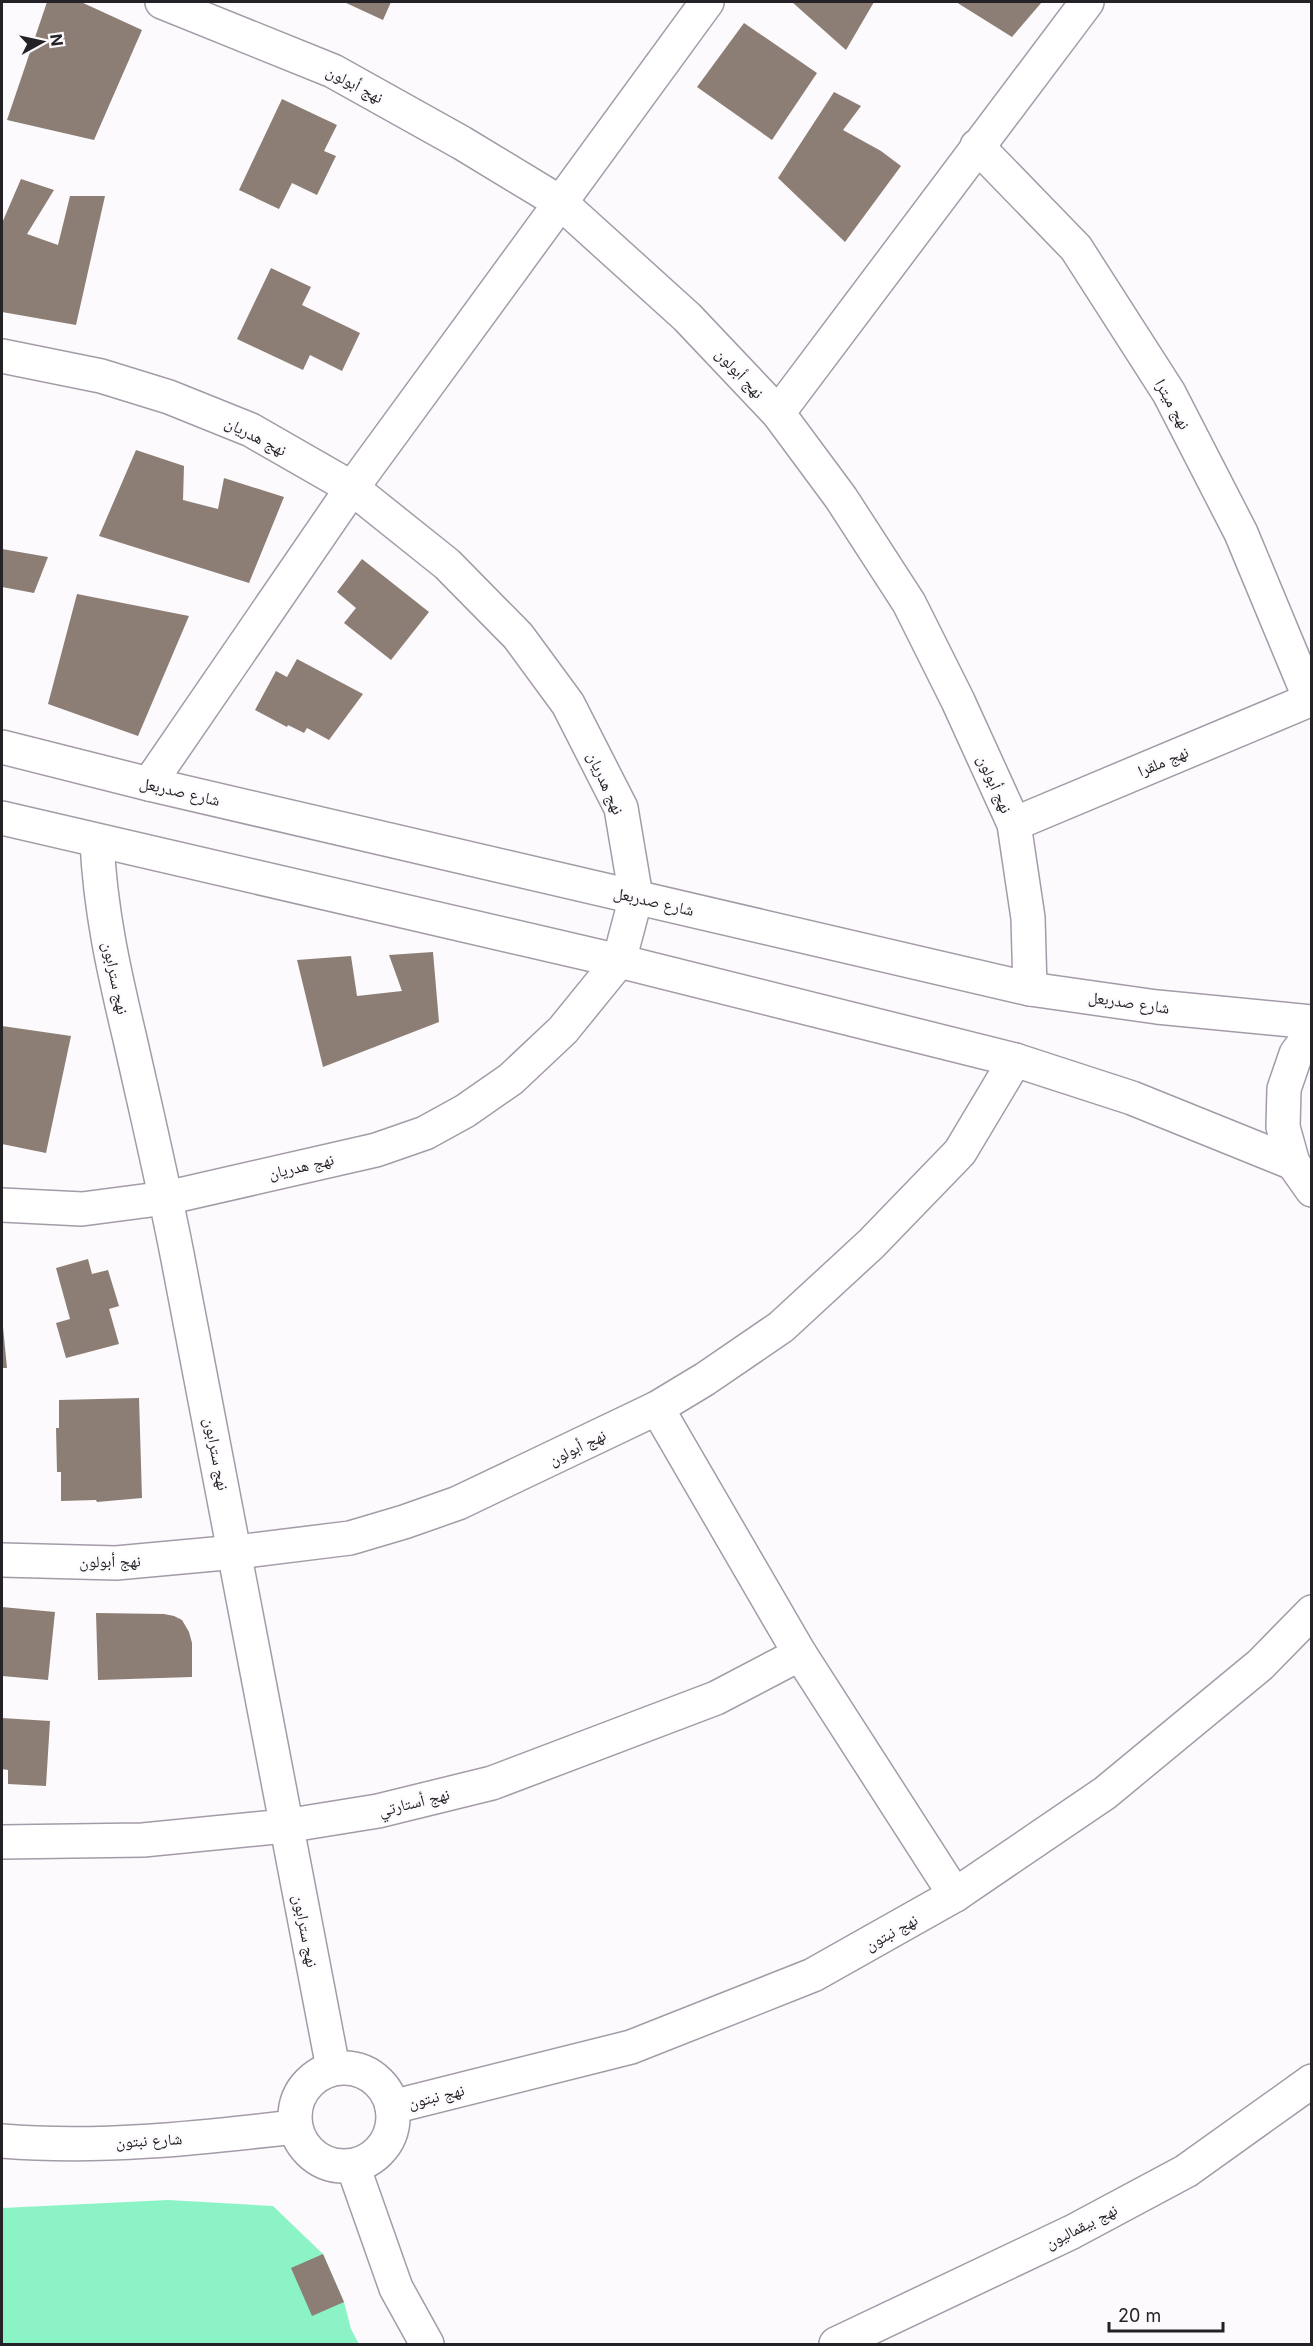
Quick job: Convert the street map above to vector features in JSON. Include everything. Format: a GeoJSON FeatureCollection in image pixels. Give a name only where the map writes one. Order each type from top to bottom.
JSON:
{"type":"FeatureCollection","features":[{"type":"Feature","properties":{"kind":"street","name":"نهج أبولون"},"geometry":{"type":"LineString","coordinates":[[162,2],[333,71],[462,142],[561,203],[687,317],[778,414],[841,498],[909,603],[958,701],[1014,824],[1028,918],[1030,989]]}},
{"type":"Feature","properties":{"kind":"street"},"geometry":{"type":"LineString","coordinates":[[149,784],[352,488],[707,2]]}},
{"type":"Feature","properties":{"kind":"street"},"geometry":{"type":"LineString","coordinates":[[778,414],[1087,2]]}},
{"type":"Feature","properties":{"kind":"street","name":"نهج ميترا"},"geometry":{"type":"LineString","coordinates":[[977,146],[1076,248],[1169,393],[1241,533],[1311,699]]}},
{"type":"Feature","properties":{"kind":"street","name":"نهج هدريان"},"geometry":{"type":"LineString","coordinates":[[2,356],[101,376],[169,397],[251,430],[352,488],[447,564],[518,636],[568,704],[621,808],[636,897],[619,961],[563,1030],[511,1079],[465,1111],[425,1133],[376,1150],[166,1198],[82,1209],[2,1205]]}},
{"type":"Feature","properties":{"kind":"street","name":"نهج ملقرا"},"geometry":{"type":"LineString","coordinates":[[1014,824],[1311,699]]}},
{"type":"Feature","properties":{"kind":"street","name":"شارع صدربعل"},"geometry":{"type":"LineString","coordinates":[[2,747],[149,784],[1030,989],[1157,1007],[1311,1022]]}},
{"type":"Feature","properties":{"kind":"street"},"geometry":{"type":"LineString","coordinates":[[2,818],[619,961],[1015,1060],[1132,1098],[1293,1163]]}},
{"type":"Feature","properties":{"kind":"street","name":"نهج سترابون"},"geometry":{"type":"LineString","coordinates":[[97,841],[99,888],[108,944],[166,1198],[236,1552],[285,1826],[333,2068]]}},
{"type":"Feature","properties":{"kind":"street"},"geometry":{"type":"LineString","coordinates":[[1311,1032],[1296,1054],[1284,1089],[1283,1127],[1293,1163],[1311,1190]]}},
{"type":"Feature","properties":{"kind":"street","name":"نهج أبولون"},"geometry":{"type":"LineString","coordinates":[[2,1560],[116,1563],[236,1552],[350,1538],[458,1503],[657,1408],[705,1379],[781,1327],[871,1244],[960,1152],[1015,1060]]}},
{"type":"Feature","properties":{"kind":"street"},"geometry":{"type":"LineString","coordinates":[[657,1408],[800,1654],[956,1895]]}},
{"type":"Feature","properties":{"kind":"street","name":"نهج نبتون"},"geometry":{"type":"LineString","coordinates":[[392,2107],[631,2047],[813,1975],[956,1895],[1105,1793],[1260,1665],[1311,1612]]}},
{"type":"Feature","properties":{"kind":"street","name":"نهج أستارتي"},"geometry":{"type":"LineString","coordinates":[[2,1842],[143,1840],[285,1826],[378,1811],[492,1783],[716,1698],[800,1654]]}},
{"type":"Feature","properties":{"kind":"street"},"geometry":{"type":"LineString","coordinates":[[333,2068],[353,2069],[371,2076],[384,2090],[392,2107],[392,2127],[385,2144],[371,2159],[353,2166],[334,2166],[316,2159],[303,2145],[295,2127],[295,2108],[303,2090],[316,2076],[333,2068]]}},
{"type":"Feature","properties":{"kind":"street","name":"نهج بيقماليون"},"geometry":{"type":"LineString","coordinates":[[836,2344],[1071,2232],[1186,2171],[1311,2081]]}},
{"type":"Feature","properties":{"kind":"street","name":"شارع نبتون"},"geometry":{"type":"LineString","coordinates":[[2,2141],[33,2144],[162,2141],[295,2127]]}},
{"type":"Feature","properties":{"kind":"street"},"geometry":{"type":"LineString","coordinates":[[353,2166],[396,2288],[427,2344]]}},
{"type":"Feature","properties":{"kind":"green space"},"geometry":{"type":"Polygon","coordinates":[[[168,2200],[273,2206],[323,2254],[344,2302],[351,2329],[359,2344],[2,2344],[2,2208],[168,2200]]]}},
{"type":"Feature","properties":{"kind":"building"},"geometry":{"type":"Polygon","coordinates":[[[47,2],[81,2],[142,30],[94,140],[7,120],[47,2]]]}},
{"type":"Feature","properties":{"kind":"building"},"geometry":{"type":"Polygon","coordinates":[[[344,2],[391,2],[383,20],[344,2]]]}},
{"type":"Feature","properties":{"kind":"building"},"geometry":{"type":"Polygon","coordinates":[[[792,2],[874,2],[846,50],[792,2]]]}},
{"type":"Feature","properties":{"kind":"building"},"geometry":{"type":"Polygon","coordinates":[[[956,2],[1042,2],[1012,37],[956,2]]]}},
{"type":"Feature","properties":{"kind":"building"},"geometry":{"type":"Polygon","coordinates":[[[744,23],[817,73],[772,140],[697,87],[744,23]]]}},
{"type":"Feature","properties":{"kind":"building"},"geometry":{"type":"Polygon","coordinates":[[[834,92],[861,106],[843,130],[881,151],[901,166],[845,242],[778,178],[834,92]]]}},
{"type":"Feature","properties":{"kind":"building"},"geometry":{"type":"Polygon","coordinates":[[[282,99],[337,125],[324,151],[336,156],[317,195],[292,183],[279,209],[239,190],[282,99]]]}},
{"type":"Feature","properties":{"kind":"building"},"geometry":{"type":"Polygon","coordinates":[[[21,179],[54,190],[27,234],[58,245],[70,196],[105,196],[76,325],[2,312],[2,223],[21,179]]]}},
{"type":"Feature","properties":{"kind":"building"},"geometry":{"type":"Polygon","coordinates":[[[271,268],[311,287],[302,305],[360,333],[342,371],[310,355],[303,370],[237,339],[271,268]]]}},
{"type":"Feature","properties":{"kind":"building"},"geometry":{"type":"Polygon","coordinates":[[[136,450],[184,466],[183,500],[218,509],[224,478],[284,497],[249,583],[99,536],[136,450]]]}},
{"type":"Feature","properties":{"kind":"building"},"geometry":{"type":"Polygon","coordinates":[[[2,549],[48,557],[34,593],[2,587],[2,549]]]}},
{"type":"Feature","properties":{"kind":"building"},"geometry":{"type":"Polygon","coordinates":[[[362,559],[429,612],[391,660],[344,623],[356,608],[337,592],[362,559]]]}},
{"type":"Feature","properties":{"kind":"building"},"geometry":{"type":"Polygon","coordinates":[[[77,594],[189,616],[138,736],[48,704],[77,594]]]}},
{"type":"Feature","properties":{"kind":"building"},"geometry":{"type":"Polygon","coordinates":[[[297,659],[363,694],[329,740],[307,728],[304,733],[288,725],[287,727],[255,710],[276,671],[287,677],[297,659]]]}},
{"type":"Feature","properties":{"kind":"building"},"geometry":{"type":"Polygon","coordinates":[[[433,952],[439,1022],[323,1067],[297,960],[351,956],[357,996],[402,991],[389,955],[433,952]]]}},
{"type":"Feature","properties":{"kind":"building"},"geometry":{"type":"Polygon","coordinates":[[[2,1026],[71,1036],[46,1153],[2,1144],[2,1026]]]}},
{"type":"Feature","properties":{"kind":"building"},"geometry":{"type":"Polygon","coordinates":[[[88,1259],[92,1274],[108,1270],[119,1306],[109,1309],[119,1344],[66,1358],[56,1323],[70,1319],[56,1268],[88,1259]]]}},
{"type":"Feature","properties":{"kind":"building"},"geometry":{"type":"Polygon","coordinates":[[[3,1327],[7,1368],[2,1368],[3,1327]]]}},
{"type":"Feature","properties":{"kind":"building"},"geometry":{"type":"Polygon","coordinates":[[[139,1398],[142,1498],[97,1502],[96,1500],[61,1501],[61,1472],[57,1472],[56,1428],[59,1428],[59,1400],[139,1398]]]}},
{"type":"Feature","properties":{"kind":"building"},"geometry":{"type":"Polygon","coordinates":[[[2,1607],[55,1612],[48,1680],[2,1676],[2,1607]]]}},
{"type":"Feature","properties":{"kind":"building"},"geometry":{"type":"Polygon","coordinates":[[[96,1613],[164,1614],[182,1620],[192,1643],[192,1677],[98,1680],[96,1613]]]}},
{"type":"Feature","properties":{"kind":"building"},"geometry":{"type":"Polygon","coordinates":[[[2,1718],[50,1721],[46,1786],[8,1784],[8,1770],[2,1769],[2,1718]]]}},
{"type":"Feature","properties":{"kind":"building"},"geometry":{"type":"Polygon","coordinates":[[[323,2254],[344,2302],[312,2316],[291,2268],[323,2254]]]}}]}
